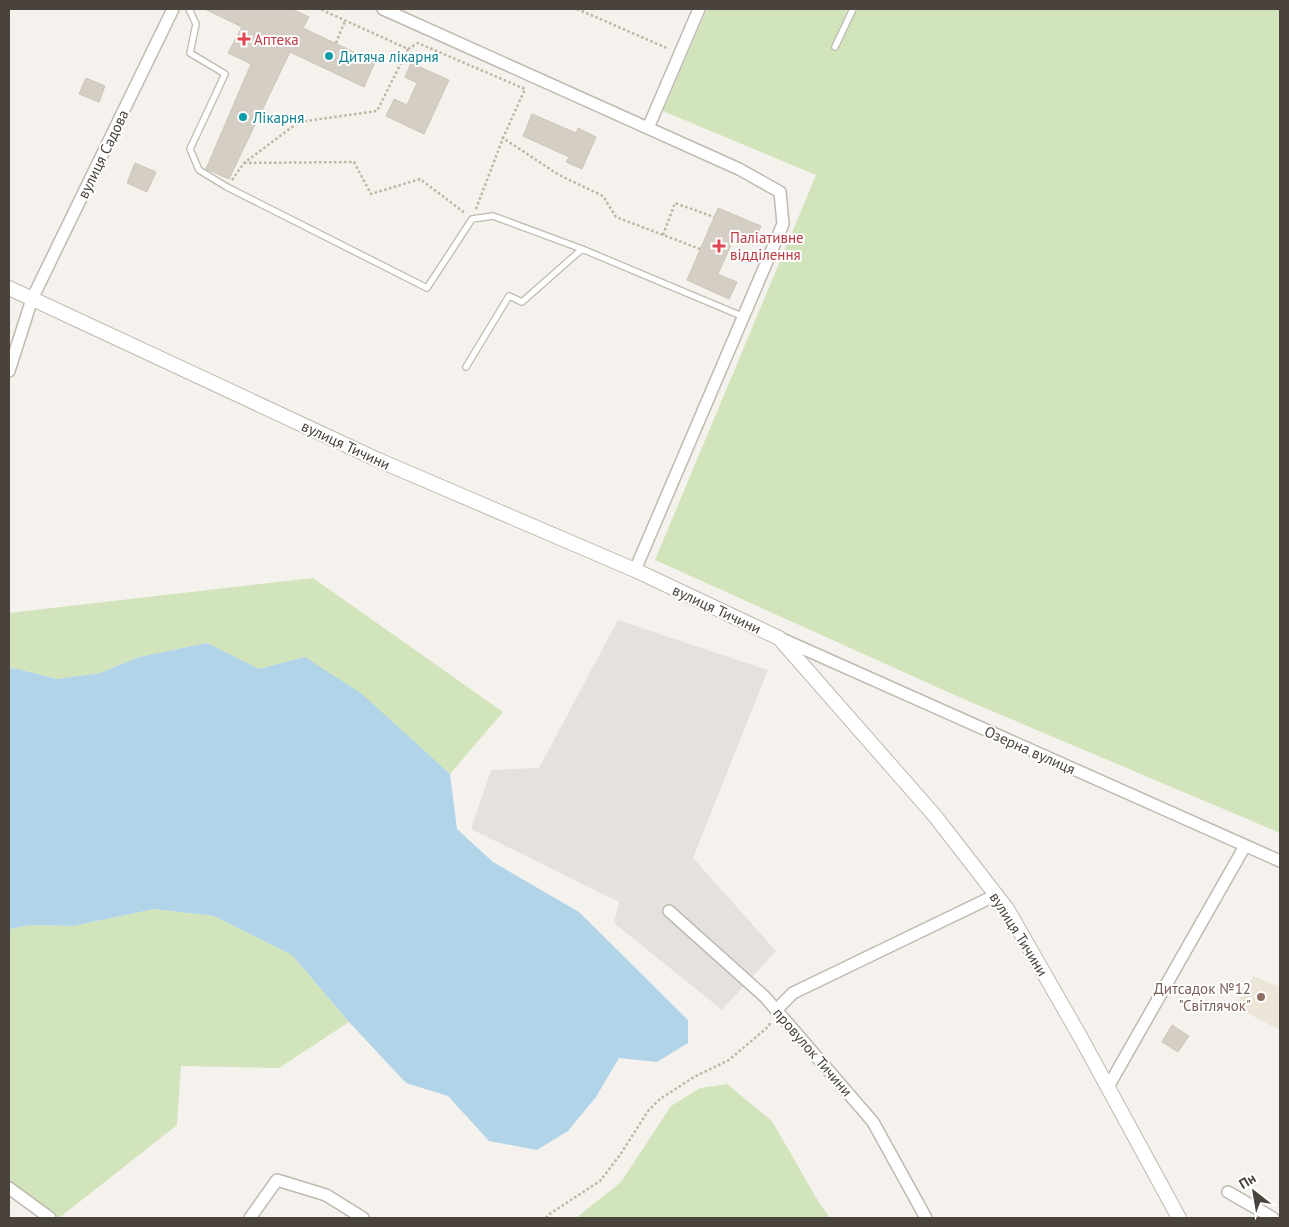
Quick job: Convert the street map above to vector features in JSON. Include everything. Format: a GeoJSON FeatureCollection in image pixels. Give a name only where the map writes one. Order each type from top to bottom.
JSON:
{"type":"FeatureCollection","features":[{"type":"Feature","properties":{"kind":"street","name":"вулиця Садова"},"geometry":{"type":"LineString","coordinates":[[9,371],[32,299],[174,9]]}},
{"type":"Feature","properties":{"kind":"street"},"geometry":{"type":"LineString","coordinates":[[382,9],[739,169],[780,192],[783,224],[635,570]]}},
{"type":"Feature","properties":{"kind":"street"},"geometry":{"type":"LineString","coordinates":[[648,128],[700,9]]}},
{"type":"Feature","properties":{"kind":"street","name":"вулиця Тичини"},"geometry":{"type":"LineString","coordinates":[[9,288],[376,459],[635,570],[779,638],[935,816],[1007,909],[1108,1087],[1179,1218]]}},
{"type":"Feature","properties":{"kind":"street","name":"Озерна вулиця"},"geometry":{"type":"LineString","coordinates":[[779,638],[1280,862]]}},
{"type":"Feature","properties":{"kind":"street"},"geometry":{"type":"LineString","coordinates":[[1108,1087],[1245,846]]}},
{"type":"Feature","properties":{"kind":"street"},"geometry":{"type":"LineString","coordinates":[[776,1010],[793,993],[996,895]]}},
{"type":"Feature","properties":{"kind":"street","name":"провулок Тичини"},"geometry":{"type":"LineString","coordinates":[[670,911],[765,997],[873,1122],[926,1218]]}},
{"type":"Feature","properties":{"kind":"street"},"geometry":{"type":"LineString","coordinates":[[250,1218],[277,1180],[326,1195],[349,1215],[363,1218]]}},
{"type":"Feature","properties":{"kind":"street"},"geometry":{"type":"LineString","coordinates":[[9,1188],[50,1218]]}},
{"type":"Feature","properties":{"kind":"street"},"geometry":{"type":"LineString","coordinates":[[1228,1192],[1273,1218]]}},
{"type":"Feature","properties":{"kind":"lane"},"geometry":{"type":"LineString","coordinates":[[189,9],[196,24],[190,53],[225,74],[190,149],[199,170],[227,187],[427,288],[472,219],[493,216],[582,249],[744,318]]}},
{"type":"Feature","properties":{"kind":"lane"},"geometry":{"type":"LineString","coordinates":[[835,47],[853,9]]}},
{"type":"Feature","properties":{"kind":"lane"},"geometry":{"type":"LineString","coordinates":[[466,368],[509,296],[522,302],[582,249]]}},
{"type":"Feature","properties":{"kind":"path"},"geometry":{"type":"LineString","coordinates":[[320,9],[408,49]]}},
{"type":"Feature","properties":{"kind":"path"},"geometry":{"type":"LineString","coordinates":[[577,9],[680,54]]}},
{"type":"Feature","properties":{"kind":"path"},"geometry":{"type":"LineString","coordinates":[[336,43],[345,20]]}},
{"type":"Feature","properties":{"kind":"path"},"geometry":{"type":"LineString","coordinates":[[227,187],[244,163],[299,122],[378,111],[408,49],[418,43],[525,89],[503,138],[472,219],[420,179],[371,194],[354,162],[244,163]]}},
{"type":"Feature","properties":{"kind":"path"},"geometry":{"type":"LineString","coordinates":[[503,138],[559,175],[603,196],[616,217],[700,249]]}},
{"type":"Feature","properties":{"kind":"path"},"geometry":{"type":"LineString","coordinates":[[663,235],[675,203],[714,218]]}},
{"type":"Feature","properties":{"kind":"path"},"geometry":{"type":"LineString","coordinates":[[546,1218],[600,1181],[620,1155],[648,1111],[660,1099],[694,1077],[729,1060],[769,1026],[776,1010]]}},
{"type":"Feature","properties":{"kind":"shaded area"},"geometry":{"type":"Polygon","coordinates":[[[618,620],[768,670],[693,858],[776,951],[722,1010],[614,923],[619,902],[471,829],[491,770],[539,768],[618,620]]]}},
{"type":"Feature","properties":{"kind":"shaded area","name":"Дитсадок №12 \"Світлячок\""},"geometry":{"type":"Polygon","coordinates":[[[1253,976],[1280,987],[1280,1030],[1235,1007],[1253,976]]]}},
{"type":"Feature","properties":{"kind":"green space"},"geometry":{"type":"Polygon","coordinates":[[[707,9],[1280,9],[1280,833],[959,697],[655,560],[816,175],[663,111],[707,9]]]}},
{"type":"Feature","properties":{"kind":"green space"},"geometry":{"type":"Polygon","coordinates":[[[313,578],[503,712],[450,774],[409,738],[305,657],[259,669],[207,643],[139,657],[100,673],[57,679],[9,668],[9,613],[313,578]]]}},
{"type":"Feature","properties":{"kind":"green space"},"geometry":{"type":"Polygon","coordinates":[[[154,909],[214,916],[292,955],[349,1022],[279,1068],[181,1066],[177,1125],[59,1218],[50,1218],[9,1188],[9,929],[31,925],[73,926],[154,909]]]}},
{"type":"Feature","properties":{"kind":"green space"},"geometry":{"type":"Polygon","coordinates":[[[727,1084],[772,1121],[818,1201],[830,1218],[576,1218],[621,1182],[671,1106],[700,1088],[727,1084]]]}},
{"type":"Feature","properties":{"kind":"water"},"geometry":{"type":"Polygon","coordinates":[[[207,643],[259,669],[305,657],[362,694],[450,774],[457,829],[493,862],[579,912],[688,1020],[688,1043],[657,1062],[619,1058],[596,1097],[568,1131],[537,1150],[489,1141],[448,1096],[406,1083],[349,1022],[292,955],[214,916],[154,909],[73,926],[31,925],[9,929],[9,668],[57,679],[100,673],[139,657],[207,643]]]}},
{"type":"Feature","properties":{"kind":"building","name":"Лікарня"},"geometry":{"type":"Polygon","coordinates":[[[205,9],[292,9],[309,17],[303,28],[375,62],[364,87],[290,52],[229,179],[206,169],[251,64],[228,53],[242,27],[205,9]]]}},
{"type":"Feature","properties":{"kind":"building"},"geometry":{"type":"Polygon","coordinates":[[[411,63],[449,80],[424,134],[386,116],[394,99],[407,105],[417,83],[405,77],[411,63]]]}},
{"type":"Feature","properties":{"kind":"building"},"geometry":{"type":"Polygon","coordinates":[[[86,78],[105,86],[99,102],[79,94],[86,78]]]}},
{"type":"Feature","properties":{"kind":"building"},"geometry":{"type":"Polygon","coordinates":[[[532,114],[576,133],[578,128],[596,137],[582,169],[566,162],[569,157],[523,136],[532,114]]]}},
{"type":"Feature","properties":{"kind":"building"},"geometry":{"type":"Polygon","coordinates":[[[135,163],[156,172],[147,192],[127,183],[135,163]]]}},
{"type":"Feature","properties":{"kind":"building"},"geometry":{"type":"Polygon","coordinates":[[[718,208],[761,226],[753,245],[735,236],[718,274],[737,282],[729,299],[687,280],[718,208]]]}},
{"type":"Feature","properties":{"kind":"building"},"geometry":{"type":"Polygon","coordinates":[[[1172,1025],[1189,1036],[1178,1052],[1162,1042],[1172,1025]]]}},
{"type":"Feature","properties":{"kind":"place","name":"Аптека"},"geometry":{"type":"Point","coordinates":[244,39]}},
{"type":"Feature","properties":{"kind":"place","name":"Дитяча лікарня"},"geometry":{"type":"Point","coordinates":[329,56]}},
{"type":"Feature","properties":{"kind":"place","name":"Лікарня"},"geometry":{"type":"Point","coordinates":[243,117]}},
{"type":"Feature","properties":{"kind":"place","name":"Паліативне відділення"},"geometry":{"type":"Point","coordinates":[719,246]}},
{"type":"Feature","properties":{"kind":"place","name":"Дитсадок №12 \"Світлячок\""},"geometry":{"type":"Point","coordinates":[1261,997]}}]}
